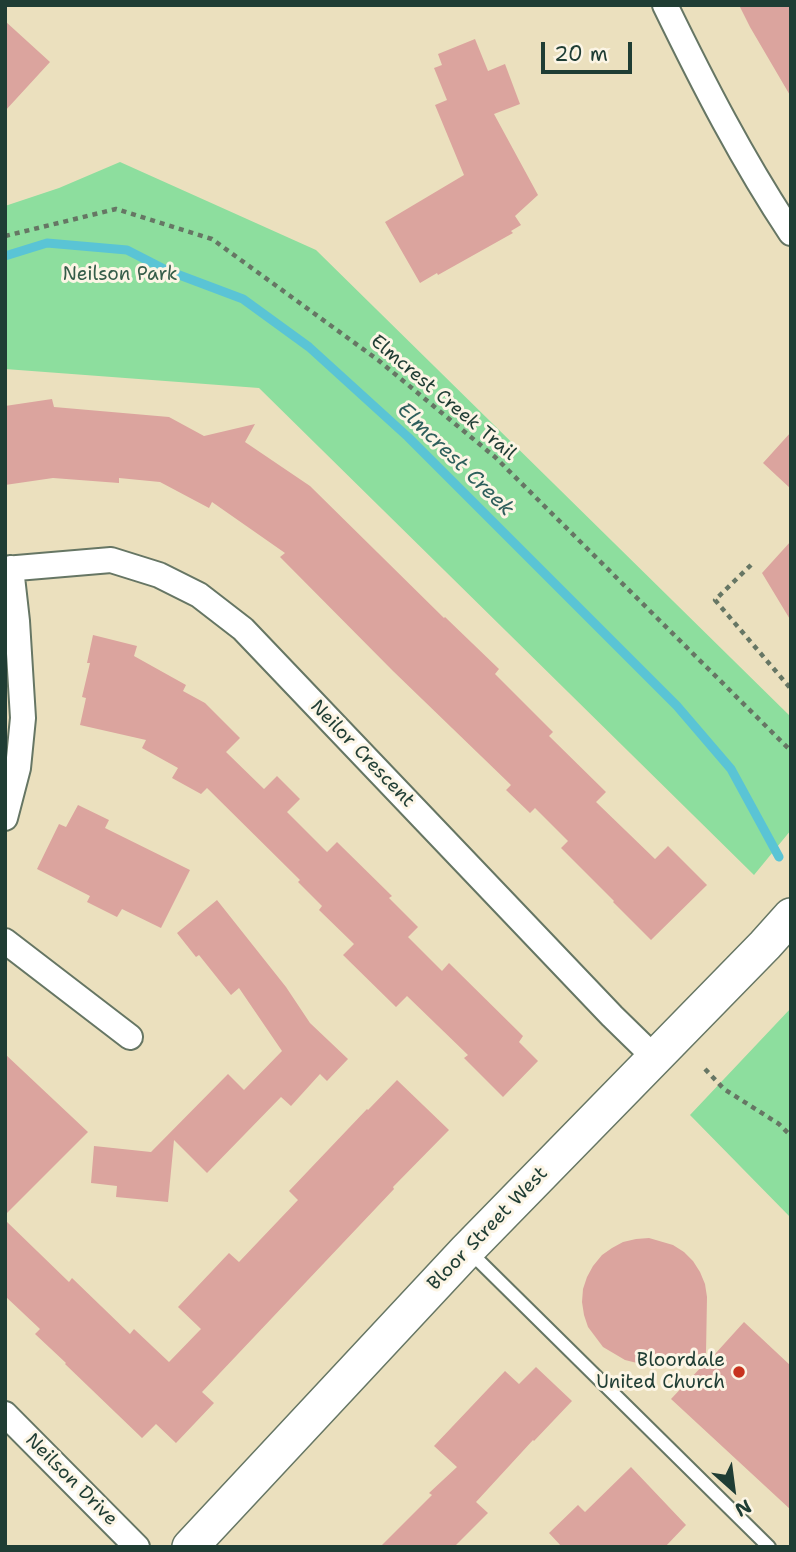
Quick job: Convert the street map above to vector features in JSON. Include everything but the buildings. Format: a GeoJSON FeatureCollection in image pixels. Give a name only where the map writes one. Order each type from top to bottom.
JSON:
{"type":"FeatureCollection","features":[{"type":"Feature","properties":{"kind":"main road","name":"Bloor Street West"},"geometry":{"type":"LineString","coordinates":[[190,1547],[467,1250],[791,916]]}},
{"type":"Feature","properties":{"kind":"street"},"geometry":{"type":"LineString","coordinates":[[665,5],[705,86],[770,202],[791,233]]}},
{"type":"Feature","properties":{"kind":"street","name":"Neilor Crescent"},"geometry":{"type":"LineString","coordinates":[[5,818],[18,768],[23,718],[20,657],[8,569],[111,560],[159,575],[199,594],[243,629],[602,1006],[655,1058]]}},
{"type":"Feature","properties":{"kind":"street"},"geometry":{"type":"LineString","coordinates":[[5,941],[130,1037]]}},
{"type":"Feature","properties":{"kind":"street","name":"Neilson Drive"},"geometry":{"type":"LineString","coordinates":[[5,1414],[136,1547]]}},
{"type":"Feature","properties":{"kind":"lane"},"geometry":{"type":"LineString","coordinates":[[467,1250],[769,1547]]}},
{"type":"Feature","properties":{"kind":"path","name":"Elmcrest Creek Trail"},"geometry":{"type":"LineString","coordinates":[[5,236],[116,209],[212,239],[378,360],[495,457],[791,751]]}},
{"type":"Feature","properties":{"kind":"path"},"geometry":{"type":"LineString","coordinates":[[751,565],[715,600],[791,689]]}},
{"type":"Feature","properties":{"kind":"path"},"geometry":{"type":"LineString","coordinates":[[705,1069],[724,1089],[779,1124],[791,1136]]}},
{"type":"Feature","properties":{"kind":"green space","name":"Neilson Park"},"geometry":{"type":"Polygon","coordinates":[[[120,162],[316,250],[791,717],[791,830],[754,875],[259,388],[5,369],[5,206],[59,188],[120,162]]]}},
{"type":"Feature","properties":{"kind":"green space"},"geometry":{"type":"Polygon","coordinates":[[[791,1008],[791,1218],[690,1115],[791,1008]]]}},
{"type":"Feature","properties":{"kind":"waterway","name":"Elmcrest Creek"},"geometry":{"type":"LineString","coordinates":[[5,256],[47,243],[127,250],[166,270],[243,299],[309,347],[408,437],[677,706],[731,769],[779,857]]}},
{"type":"Feature","properties":{"kind":"place","name":"Bloordale United Church"},"geometry":{"type":"Point","coordinates":[739,1372]}}]}
